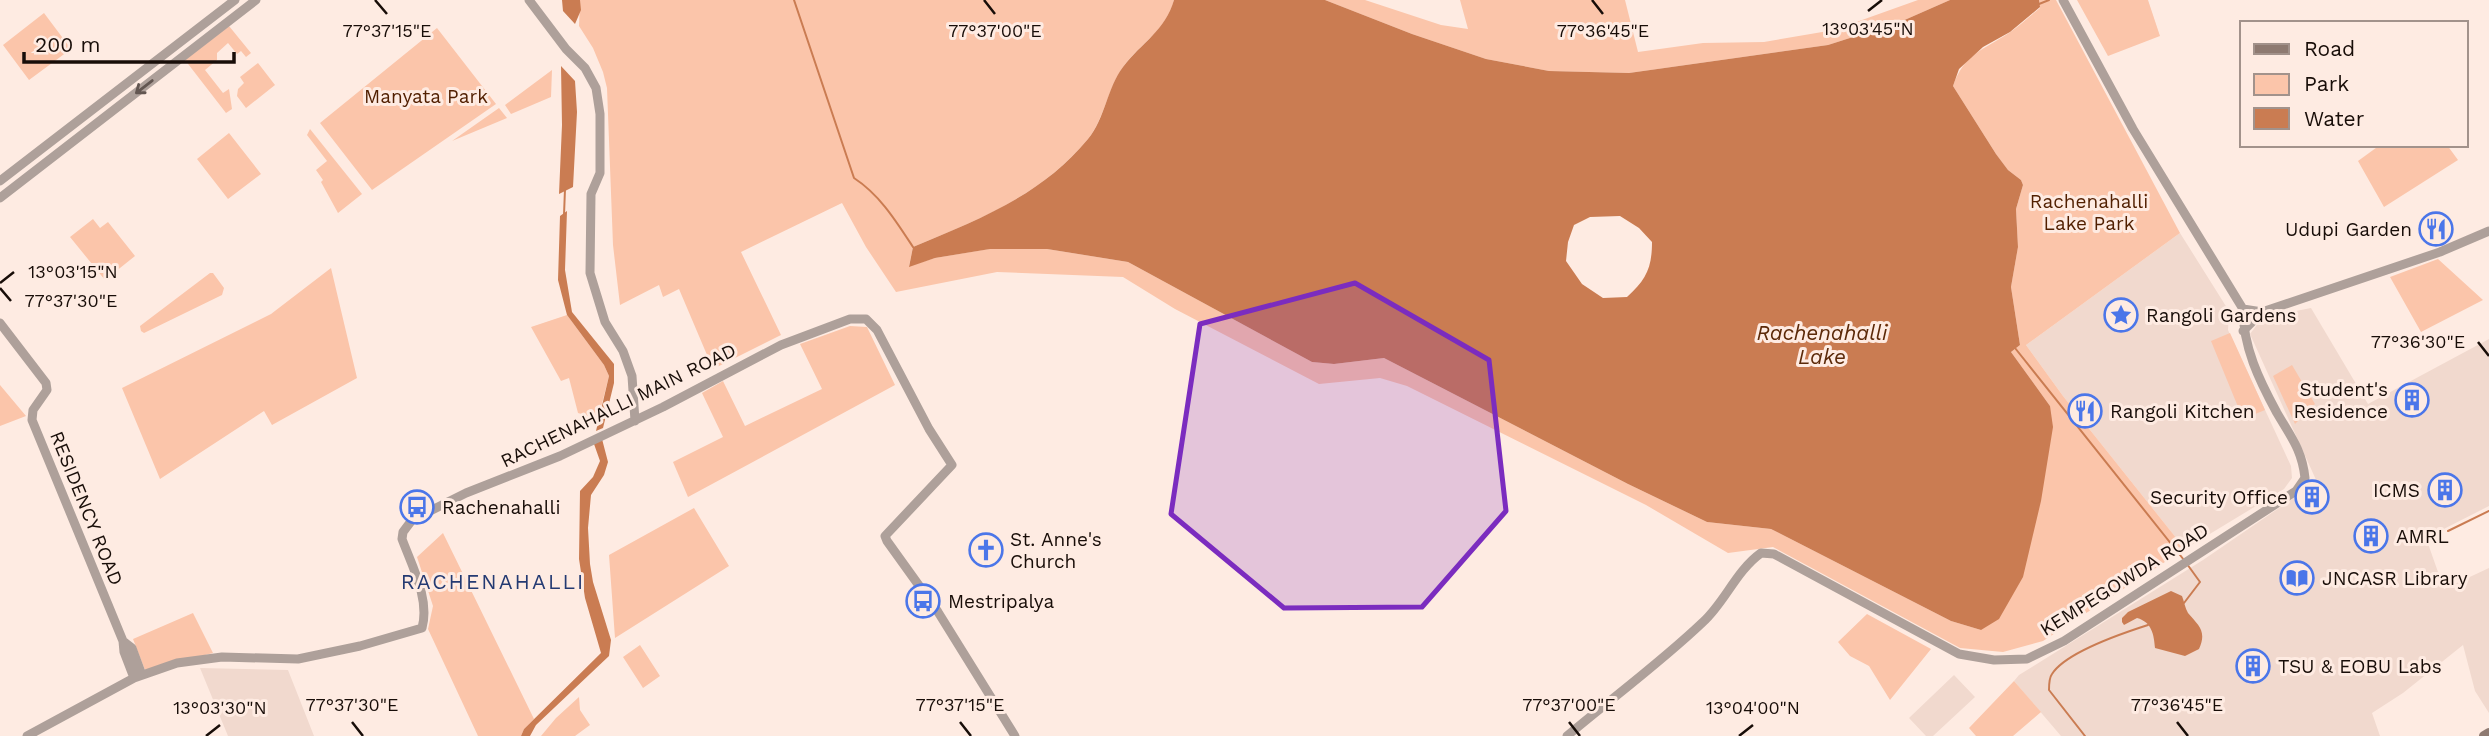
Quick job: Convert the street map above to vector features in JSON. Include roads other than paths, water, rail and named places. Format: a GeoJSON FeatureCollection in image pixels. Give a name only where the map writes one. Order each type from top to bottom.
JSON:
{"type":"FeatureCollection","features":[{"type":"Feature","properties":{"kind":"main road"},"geometry":{"type":"LineString","coordinates":[[2484,736],[2489,733]]}},
{"type":"Feature","properties":{"kind":"street"},"geometry":{"type":"LineString","coordinates":[[0,181],[235,0]]}},
{"type":"Feature","properties":{"kind":"street"},"geometry":{"type":"LineString","coordinates":[[0,198],[256,0]]}},
{"type":"Feature","properties":{"kind":"street"},"geometry":{"type":"LineString","coordinates":[[528,0],[572,57],[585,68],[596,88],[600,114],[600,173],[591,194],[590,273],[605,322],[623,351],[632,376],[635,421]]}},
{"type":"Feature","properties":{"kind":"street"},"geometry":{"type":"LineString","coordinates":[[2063,0],[2133,129],[2243,309],[2262,312]]}},
{"type":"Feature","properties":{"kind":"street"},"geometry":{"type":"LineString","coordinates":[[165,55],[173,65]]}},
{"type":"Feature","properties":{"kind":"street"},"geometry":{"type":"LineString","coordinates":[[60,135],[69,145]]}},
{"type":"Feature","properties":{"kind":"street"},"geometry":{"type":"LineString","coordinates":[[14,170],[23,181]]}},
{"type":"Feature","properties":{"kind":"street"},"geometry":{"type":"LineString","coordinates":[[2243,331],[2262,312],[2440,252],[2489,232]]}},
{"type":"Feature","properties":{"kind":"street","name":"KEMPEGOWDA ROAD"},"geometry":{"type":"LineString","coordinates":[[1567,736],[1706,620],[1748,562],[1761,553],[1774,554],[1959,654],[1994,660],[2026,659],[2064,641],[2296,491],[2305,478],[2303,458],[2258,375],[2245,341],[2243,309]]}},
{"type":"Feature","properties":{"kind":"street","name":"RACHENAHALLI MAIN ROAD"},"geometry":{"type":"LineString","coordinates":[[27,736],[138,676],[177,663],[201,658],[298,659],[360,646],[422,628],[425,611],[422,594],[402,539],[406,526],[412,520],[635,421],[781,345],[850,319],[866,319],[877,330],[929,429],[952,465],[885,536],[938,612],[1015,736]]}},
{"type":"Feature","properties":{"kind":"street","name":"RESIDENCY ROAD"},"geometry":{"type":"LineString","coordinates":[[0,323],[46,383],[47,390],[33,410],[32,420],[123,641],[124,652],[138,676]]}},
{"type":"Feature","properties":{"kind":"water"},"geometry":{"type":"Polygon","coordinates":[[[562,0],[580,0],[581,10],[575,24],[563,11],[562,0]]]}},
{"type":"Feature","properties":{"kind":"water","name":"Rachenahalli Lake"},"geometry":{"type":"Polygon","coordinates":[[[1174,0],[1325,0],[1486,59],[1549,71],[1629,73],[1828,45],[1900,22],[1950,0],[2039,0],[2040,7],[2010,32],[1983,47],[1959,69],[1953,86],[1996,154],[2023,185],[2016,209],[2018,247],[2011,287],[2020,345],[2011,352],[2050,406],[2053,427],[2041,501],[2023,577],[1999,619],[1981,630],[1951,621],[1771,529],[1707,522],[1384,358],[1334,364],[1312,362],[1128,262],[1047,249],[990,249],[935,258],[909,267],[913,247],[1008,204],[1070,159],[1094,131],[1123,67],[1159,28],[1174,0]],[[1620,216],[1590,217],[1574,225],[1568,242],[1566,261],[1582,284],[1603,298],[1627,297],[1643,279],[1651,259],[1652,242],[1639,228],[1620,216]]]}},
{"type":"Feature","properties":{"kind":"water"},"geometry":{"type":"Polygon","coordinates":[[[561,66],[575,81],[577,112],[573,187],[559,194],[562,125],[561,66]]]}},
{"type":"Feature","properties":{"kind":"water"},"geometry":{"type":"Polygon","coordinates":[[[567,211],[565,270],[572,312],[614,364],[614,383],[603,428],[596,431],[609,376],[604,365],[567,315],[558,280],[560,216],[567,211]]]}},
{"type":"Feature","properties":{"kind":"water"},"geometry":{"type":"Polygon","coordinates":[[[602,439],[608,462],[604,475],[591,495],[588,528],[593,582],[611,640],[609,656],[536,725],[530,736],[521,736],[524,729],[601,653],[585,598],[579,559],[580,491],[593,477],[600,461],[594,444],[602,439]]]}},
{"type":"Feature","properties":{"kind":"water"},"geometry":{"type":"Polygon","coordinates":[[[2171,591],[2182,596],[2188,613],[2202,633],[2199,649],[2185,656],[2155,648],[2151,630],[2142,620],[2137,618],[2124,625],[2122,622],[2128,612],[2171,591]]]}},
{"type":"Feature","properties":{"kind":"waterway"},"geometry":{"type":"LineString","coordinates":[[794,0],[854,178],[880,200],[913,247]]}},
{"type":"Feature","properties":{"kind":"waterway"},"geometry":{"type":"LineString","coordinates":[[2039,4],[2049,0]]}},
{"type":"Feature","properties":{"kind":"waterway"},"geometry":{"type":"LineString","coordinates":[[564,215],[565,189]]}},
{"type":"Feature","properties":{"kind":"waterway"},"geometry":{"type":"LineString","coordinates":[[2015,348],[2184,560]]}},
{"type":"Feature","properties":{"kind":"waterway"},"geometry":{"type":"LineString","coordinates":[[2448,531],[2489,511]]}},
{"type":"Feature","properties":{"kind":"waterway"},"geometry":{"type":"LineString","coordinates":[[2184,603],[2200,582],[2187,564]]}},
{"type":"Feature","properties":{"kind":"waterway"},"geometry":{"type":"LineString","coordinates":[[2085,736],[2049,690],[2051,676],[2059,666],[2082,651],[2148,625]]}},
{"type":"Feature","properties":{"kind":"place","name":"Udupi Garden"},"geometry":{"type":"Point","coordinates":[2436,229]}},
{"type":"Feature","properties":{"kind":"place","name":"Rangoli Gardens"},"geometry":{"type":"Point","coordinates":[2121,315]}},
{"type":"Feature","properties":{"kind":"place","name":"Student's Residence"},"geometry":{"type":"Point","coordinates":[2412,400]}},
{"type":"Feature","properties":{"kind":"place","name":"Rangoli Kitchen"},"geometry":{"type":"Point","coordinates":[2085,411]}},
{"type":"Feature","properties":{"kind":"place","name":"ICMS"},"geometry":{"type":"Point","coordinates":[2445,490]}},
{"type":"Feature","properties":{"kind":"place","name":"Security Office"},"geometry":{"type":"Point","coordinates":[2312,497]}},
{"type":"Feature","properties":{"kind":"place","name":"Rachenahalli"},"geometry":{"type":"Point","coordinates":[417,507]}},
{"type":"Feature","properties":{"kind":"place","name":"AMRL"},"geometry":{"type":"Point","coordinates":[2371,536]}},
{"type":"Feature","properties":{"kind":"place","name":"St. Anne's Church"},"geometry":{"type":"Point","coordinates":[986,550]}},
{"type":"Feature","properties":{"kind":"place","name":"JNCASR Library"},"geometry":{"type":"Point","coordinates":[2297,578]}},
{"type":"Feature","properties":{"kind":"place","name":"Mestripalya"},"geometry":{"type":"Point","coordinates":[923,601]}},
{"type":"Feature","properties":{"kind":"place","name":"TSU & EOBU Labs"},"geometry":{"type":"Point","coordinates":[2253,666]}},
{"type":"Feature","properties":{"kind":"district","name":"RACHENAHALLI"},"geometry":{"type":"Point","coordinates":[493,582]}},
{"type":"Feature","properties":{"kind":"park label","name":"Manyata Park"},"geometry":{"type":"Point","coordinates":[426,96]}},
{"type":"Feature","properties":{"kind":"park label","name":"Rachenahalli Lake Park"},"geometry":{"type":"Point","coordinates":[2089,212]}}]}
